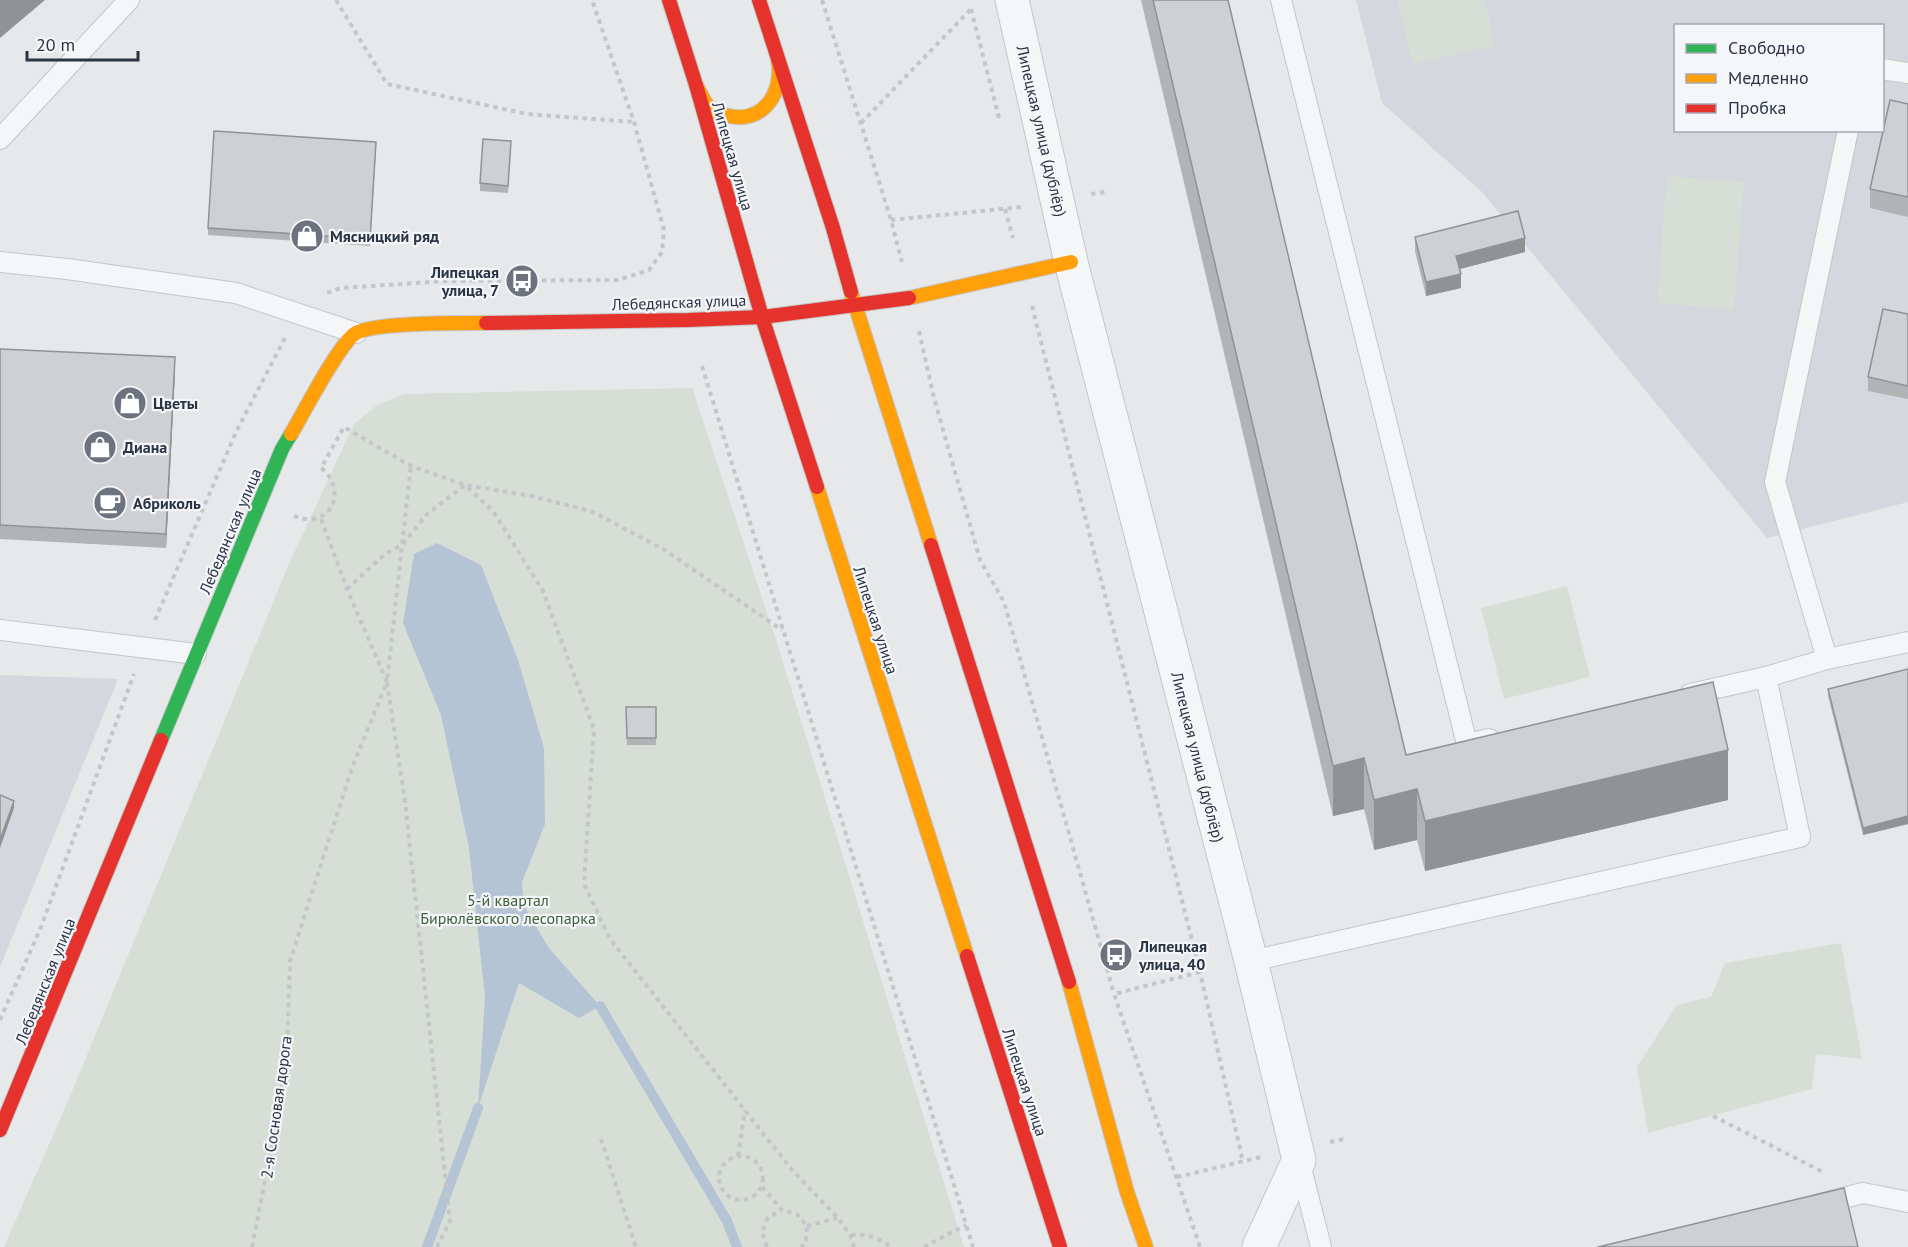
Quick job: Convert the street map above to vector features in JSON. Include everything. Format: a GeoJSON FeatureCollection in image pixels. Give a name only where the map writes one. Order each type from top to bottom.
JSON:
{"type":"FeatureCollection","features":[{"type":"Feature","properties":{"kind":"main road","name":"Липецкая улица"},"geometry":{"type":"LineString","coordinates":[[669,0],[696,85],[762,316],[1060,1247]]}},
{"type":"Feature","properties":{"kind":"main road"},"geometry":{"type":"LineString","coordinates":[[759,0],[833,228],[855,306],[1064,965],[1128,1192],[1146,1247]]}},
{"type":"Feature","properties":{"kind":"main road"},"geometry":{"type":"LineString","coordinates":[[696,85],[708,105],[717,113],[734,118],[747,117],[760,112],[770,103],[777,90],[780,77],[778,60]]}},
{"type":"Feature","properties":{"kind":"main road"},"geometry":{"type":"LineString","coordinates":[[855,306],[912,297],[1071,262]]}},
{"type":"Feature","properties":{"kind":"main road","name":"Лебедянская улица"},"geometry":{"type":"LineString","coordinates":[[0,1130],[282,449],[338,354],[356,333],[380,327],[447,323],[688,320],[762,316],[855,306]]}},
{"type":"Feature","properties":{"kind":"street","name":"Липецкая улица (дублёр)"},"geometry":{"type":"LineString","coordinates":[[1012,0],[1071,262],[1251,961],[1299,1160]]}},
{"type":"Feature","properties":{"kind":"street"},"geometry":{"type":"LineString","coordinates":[[1260,1247],[1299,1160]]}},
{"type":"Feature","properties":{"kind":"lane"},"geometry":{"type":"LineString","coordinates":[[0,139],[129,0]]}},
{"type":"Feature","properties":{"kind":"lane"},"geometry":{"type":"LineString","coordinates":[[1281,0],[1467,744],[1502,736]]}},
{"type":"Feature","properties":{"kind":"lane"},"geometry":{"type":"LineString","coordinates":[[1884,69],[1908,73]]}},
{"type":"Feature","properties":{"kind":"lane"},"geometry":{"type":"LineString","coordinates":[[1827,659],[1775,482],[1848,132]]}},
{"type":"Feature","properties":{"kind":"lane"},"geometry":{"type":"LineString","coordinates":[[0,262],[236,293],[356,333]]}},
{"type":"Feature","properties":{"kind":"lane"},"geometry":{"type":"LineString","coordinates":[[0,630],[196,654]]}},
{"type":"Feature","properties":{"kind":"lane"},"geometry":{"type":"LineString","coordinates":[[1674,698],[1766,677],[1827,659],[1908,642]]}},
{"type":"Feature","properties":{"kind":"lane"},"geometry":{"type":"LineString","coordinates":[[1251,961],[1800,837],[1766,677]]}},
{"type":"Feature","properties":{"kind":"lane"},"geometry":{"type":"LineString","coordinates":[[0,1077],[22,1079]]}},
{"type":"Feature","properties":{"kind":"lane"},"geometry":{"type":"LineString","coordinates":[[1299,1160],[1321,1247]]}},
{"type":"Feature","properties":{"kind":"lane"},"geometry":{"type":"LineString","coordinates":[[1808,1208],[1863,1193],[1908,1202]]}},
{"type":"Feature","properties":{"kind":"path"},"geometry":{"type":"LineString","coordinates":[[336,0],[387,84],[527,114],[634,122]]}},
{"type":"Feature","properties":{"kind":"path"},"geometry":{"type":"LineString","coordinates":[[592,0],[634,122],[664,230],[662,252]]}},
{"type":"Feature","properties":{"kind":"path"},"geometry":{"type":"LineString","coordinates":[[822,0],[891,220],[912,297],[934,398],[974,538],[981,560],[1004,602],[1114,994],[1200,1247]]}},
{"type":"Feature","properties":{"kind":"path"},"geometry":{"type":"LineString","coordinates":[[861,123],[971,9],[980,7]]}},
{"type":"Feature","properties":{"kind":"path"},"geometry":{"type":"LineString","coordinates":[[971,9],[1000,121]]}},
{"type":"Feature","properties":{"kind":"path"},"geometry":{"type":"LineString","coordinates":[[1057,201],[1105,192]]}},
{"type":"Feature","properties":{"kind":"path"},"geometry":{"type":"LineString","coordinates":[[891,220],[1022,207],[1019,196]]}},
{"type":"Feature","properties":{"kind":"path"},"geometry":{"type":"LineString","coordinates":[[1005,209],[1024,273],[1200,972],[1243,1161]]}},
{"type":"Feature","properties":{"kind":"path"},"geometry":{"type":"LineString","coordinates":[[702,366],[973,1247]]}},
{"type":"Feature","properties":{"kind":"path"},"geometry":{"type":"LineString","coordinates":[[294,515],[311,519],[320,516],[332,505],[335,488],[333,480],[321,468],[344,427],[411,466],[465,485],[531,496],[591,511],[663,549],[782,630]]}},
{"type":"Feature","properties":{"kind":"path"},"geometry":{"type":"LineString","coordinates":[[411,466],[387,682],[405,801],[450,1221],[438,1247]]}},
{"type":"Feature","properties":{"kind":"path"},"geometry":{"type":"LineString","coordinates":[[346,589],[385,554],[402,545],[427,514],[465,485]]}},
{"type":"Feature","properties":{"kind":"path"},"geometry":{"type":"LineString","coordinates":[[465,485],[493,511],[543,591],[594,729],[584,884],[610,939],[792,1170],[838,1218],[850,1235],[854,1247]]}},
{"type":"Feature","properties":{"kind":"path"},"geometry":{"type":"LineString","coordinates":[[320,516],[346,589],[387,682]]}},
{"type":"Feature","properties":{"kind":"path","name":"2-я Сосновая дорога"},"geometry":{"type":"LineString","coordinates":[[252,1247],[275,1130],[286,1050],[290,961],[352,768],[387,682]]}},
{"type":"Feature","properties":{"kind":"path"},"geometry":{"type":"LineString","coordinates":[[1114,994],[1200,972]]}},
{"type":"Feature","properties":{"kind":"path"},"geometry":{"type":"LineString","coordinates":[[738,1156],[745,1110]]}},
{"type":"Feature","properties":{"kind":"path"},"geometry":{"type":"LineString","coordinates":[[1713,1116],[1863,1193]]}},
{"type":"Feature","properties":{"kind":"path"},"geometry":{"type":"LineString","coordinates":[[601,1139],[636,1247]]}},
{"type":"Feature","properties":{"kind":"path"},"geometry":{"type":"LineString","coordinates":[[762,1187],[752,1198],[736,1200],[723,1192],[718,1177],[724,1163],[738,1156],[753,1159],[762,1171],[762,1187],[782,1210],[797,1214],[807,1226],[806,1242],[801,1247]]}},
{"type":"Feature","properties":{"kind":"path"},"geometry":{"type":"LineString","coordinates":[[767,1247],[762,1232],[768,1218],[782,1210]]}},
{"type":"Feature","properties":{"kind":"path"},"geometry":{"type":"LineString","coordinates":[[807,1226],[838,1218]]}},
{"type":"Feature","properties":{"kind":"path"},"geometry":{"type":"LineString","coordinates":[[924,1247],[966,1225]]}},
{"type":"Feature","properties":{"kind":"path"},"geometry":{"type":"LineString","coordinates":[[850,1235],[865,1234],[879,1238],[891,1247]]}},
{"type":"Feature","properties":{"kind":"shaded area"},"geometry":{"type":"Polygon","coordinates":[[[1356,0],[1908,0],[1908,502],[1767,538],[1482,192],[1382,103],[1356,0]]]}},
{"type":"Feature","properties":{"kind":"shaded area"},"geometry":{"type":"Polygon","coordinates":[[[0,675],[118,679],[0,967],[0,675]]]}},
{"type":"Feature","properties":{"kind":"green space"},"geometry":{"type":"Polygon","coordinates":[[[1398,0],[1485,0],[1495,46],[1412,64],[1398,0]]]}},
{"type":"Feature","properties":{"kind":"green space"},"geometry":{"type":"Polygon","coordinates":[[[1667,176],[1744,182],[1734,310],[1657,303],[1667,176]]]}},
{"type":"Feature","properties":{"kind":"green space","name":"5-й квартал Бирюлёвского лесопарка"},"geometry":{"type":"Polygon","coordinates":[[[692,388],[777,643],[964,1247],[4,1247],[69,1099],[288,566],[354,424],[376,406],[404,394],[692,388]]]}},
{"type":"Feature","properties":{"kind":"green space"},"geometry":{"type":"Polygon","coordinates":[[[1567,586],[1590,677],[1504,699],[1481,608],[1567,586]]]}},
{"type":"Feature","properties":{"kind":"green space"},"geometry":{"type":"Polygon","coordinates":[[[1841,943],[1862,1059],[1816,1054],[1812,1089],[1648,1133],[1637,1067],[1677,1005],[1711,997],[1725,963],[1841,943]]]}},
{"type":"Feature","properties":{"kind":"water"},"geometry":{"type":"Polygon","coordinates":[[[437,543],[481,565],[518,660],[544,748],[545,824],[522,882],[524,906],[549,948],[600,1006],[579,1018],[519,983],[478,1108],[485,997],[469,848],[441,715],[403,623],[414,554],[437,543]]]}},
{"type":"Feature","properties":{"kind":"building"},"geometry":{"type":"Polygon","coordinates":[[[1153,0],[1228,0],[1406,755],[1713,682],[1728,750],[1425,821],[1417,789],[1374,800],[1364,758],[1333,766],[1153,0]]]}},
{"type":"Feature","properties":{"kind":"building"},"geometry":{"type":"Polygon","coordinates":[[[1890,100],[1908,104],[1908,197],[1870,189],[1890,100]]]}},
{"type":"Feature","properties":{"kind":"building"},"geometry":{"type":"Polygon","coordinates":[[[214,131],[376,142],[370,239],[208,228],[214,131]]]}},
{"type":"Feature","properties":{"kind":"building"},"geometry":{"type":"Polygon","coordinates":[[[483,139],[511,141],[508,186],[480,183],[483,139]]]}},
{"type":"Feature","properties":{"kind":"building"},"geometry":{"type":"Polygon","coordinates":[[[1518,211],[1525,238],[1456,256],[1461,274],[1426,282],[1415,237],[1518,211]]]}},
{"type":"Feature","properties":{"kind":"building"},"geometry":{"type":"Polygon","coordinates":[[[1883,309],[1908,314],[1908,386],[1868,377],[1883,309]]]}},
{"type":"Feature","properties":{"kind":"building"},"geometry":{"type":"Polygon","coordinates":[[[0,349],[175,357],[166,534],[0,525],[0,349]]]}},
{"type":"Feature","properties":{"kind":"building"},"geometry":{"type":"Polygon","coordinates":[[[1908,669],[1908,816],[1863,828],[1828,689],[1908,669]]]}},
{"type":"Feature","properties":{"kind":"building"},"geometry":{"type":"Polygon","coordinates":[[[626,707],[656,707],[656,738],[627,738],[626,707]]]}},
{"type":"Feature","properties":{"kind":"building"},"geometry":{"type":"Polygon","coordinates":[[[0,795],[14,801],[0,840],[0,795]]]}},
{"type":"Feature","properties":{"kind":"building"},"geometry":{"type":"Polygon","coordinates":[[[1844,1188],[1858,1247],[1598,1247],[1844,1188]]]}},
{"type":"Feature","properties":{"kind":"waterway"},"geometry":{"type":"LineString","coordinates":[[600,1006],[727,1221],[737,1247]]}},
{"type":"Feature","properties":{"kind":"waterway"},"geometry":{"type":"LineString","coordinates":[[427,1247],[478,1108]]}},
{"type":"Feature","properties":{"kind":"traffic: fast"},"geometry":{"type":"LineString","coordinates":[[161,740],[282,449],[291,434]]}},
{"type":"Feature","properties":{"kind":"traffic: slow"},"geometry":{"type":"LineString","coordinates":[[696,85],[706,104],[715,111],[729,116],[752,115],[769,103],[774,93],[778,83],[778,60]]}},
{"type":"Feature","properties":{"kind":"traffic: slow"},"geometry":{"type":"LineString","coordinates":[[909,298],[1071,262]]}},
{"type":"Feature","properties":{"kind":"traffic: slow"},"geometry":{"type":"LineString","coordinates":[[851,292],[931,545]]}},
{"type":"Feature","properties":{"kind":"traffic: slow"},"geometry":{"type":"LineString","coordinates":[[291,434],[340,350],[356,333],[366,329],[399,325],[486,323]]}},
{"type":"Feature","properties":{"kind":"traffic: slow"},"geometry":{"type":"LineString","coordinates":[[817,487],[967,956]]}},
{"type":"Feature","properties":{"kind":"traffic: slow"},"geometry":{"type":"LineString","coordinates":[[1069,982],[1127,1192],[1146,1247]]}},
{"type":"Feature","properties":{"kind":"traffic: jam"},"geometry":{"type":"LineString","coordinates":[[669,0],[696,85],[762,317],[817,487]]}},
{"type":"Feature","properties":{"kind":"traffic: jam"},"geometry":{"type":"LineString","coordinates":[[759,0],[833,228],[851,292]]}},
{"type":"Feature","properties":{"kind":"traffic: jam"},"geometry":{"type":"LineString","coordinates":[[486,323],[762,317],[909,298]]}},
{"type":"Feature","properties":{"kind":"traffic: jam"},"geometry":{"type":"LineString","coordinates":[[931,545],[1069,982]]}},
{"type":"Feature","properties":{"kind":"traffic: jam"},"geometry":{"type":"LineString","coordinates":[[0,1130],[161,740]]}},
{"type":"Feature","properties":{"kind":"traffic: jam"},"geometry":{"type":"LineString","coordinates":[[967,956],[1060,1247]]}},
{"type":"Feature","properties":{"kind":"place","name":"Мясницкий ряд"},"geometry":{"type":"Point","coordinates":[307,236]}},
{"type":"Feature","properties":{"kind":"place","name":"Липецкая улица, 7"},"geometry":{"type":"Point","coordinates":[522,281]}},
{"type":"Feature","properties":{"kind":"place","name":"Цветы"},"geometry":{"type":"Point","coordinates":[130,403]}},
{"type":"Feature","properties":{"kind":"place","name":"Диана"},"geometry":{"type":"Point","coordinates":[100,447]}},
{"type":"Feature","properties":{"kind":"place","name":"Абриколь"},"geometry":{"type":"Point","coordinates":[110,503]}},
{"type":"Feature","properties":{"kind":"place","name":"Липецкая улица, 40"},"geometry":{"type":"Point","coordinates":[1116,955]}}]}
